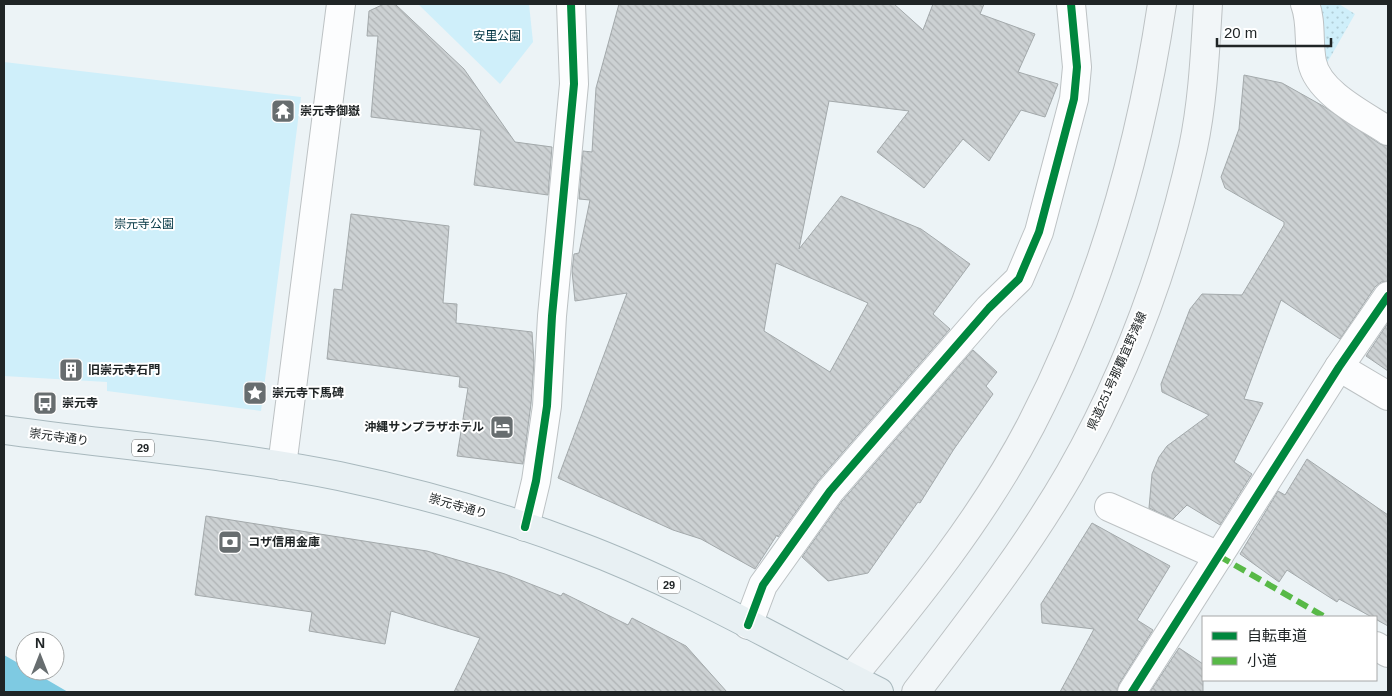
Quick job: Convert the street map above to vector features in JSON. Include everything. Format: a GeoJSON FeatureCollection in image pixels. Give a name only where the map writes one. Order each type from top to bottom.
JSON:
{"type":"FeatureCollection","features":[{"type":"Feature","properties":{"kind":"main road"},"geometry":{"type":"LineString","coordinates":[[845,685],[926,587],[986,500],[1030,426],[1062,360],[1094,284],[1122,199],[1140,128],[1162,4]]}},
{"type":"Feature","properties":{"kind":"main road","name":"県道251号那覇宜野湾線"},"geometry":{"type":"LineString","coordinates":[[916,692],[992,592],[1070,472],[1136,333],[1160,272],[1193,147],[1203,77],[1208,4]]}},
{"type":"Feature","properties":{"kind":"main road","name":"崇元寺通り"},"geometry":{"type":"LineString","coordinates":[[4,430],[282,466],[393,488],[526,527],[628,566],[748,625],[845,685],[878,692]]}},
{"type":"Feature","properties":{"kind":"street"},"geometry":{"type":"LineString","coordinates":[[282,466],[341,4]]}},
{"type":"Feature","properties":{"kind":"street"},"geometry":{"type":"LineString","coordinates":[[526,527],[536,481],[547,406],[552,316],[574,84],[571,4]]}},
{"type":"Feature","properties":{"kind":"street"},"geometry":{"type":"LineString","coordinates":[[748,625],[763,584],[830,491],[989,308],[1019,279],[1039,232],[1074,99],[1077,66],[1071,4]]}},
{"type":"Feature","properties":{"kind":"street"},"geometry":{"type":"LineString","coordinates":[[1305,4],[1312,63],[1320,78],[1338,99],[1388,131]]}},
{"type":"Feature","properties":{"kind":"street"},"geometry":{"type":"LineString","coordinates":[[1132,692],[1340,367],[1388,296]]}},
{"type":"Feature","properties":{"kind":"street"},"geometry":{"type":"LineString","coordinates":[[1340,367],[1388,396]]}},
{"type":"Feature","properties":{"kind":"street"},"geometry":{"type":"LineString","coordinates":[[1109,507],[1219,556]]}},
{"type":"Feature","properties":{"kind":"street"},"geometry":{"type":"LineString","coordinates":[[1377,647],[1388,653]]}},
{"type":"Feature","properties":{"kind":"green space","name":"安里公園"},"geometry":{"type":"Polygon","coordinates":[[[418,4],[529,4],[533,42],[500,84],[418,4]]]}},
{"type":"Feature","properties":{"kind":"green space"},"geometry":{"type":"Polygon","coordinates":[[[1319,4],[1339,4],[1355,14],[1323,70],[1323,21],[1319,4]]]}},
{"type":"Feature","properties":{"kind":"green space","name":"崇元寺公園"},"geometry":{"type":"Polygon","coordinates":[[[4,62],[301,97],[261,411],[107,391],[107,382],[4,376],[4,62]]]}},
{"type":"Feature","properties":{"kind":"water"},"geometry":{"type":"Polygon","coordinates":[[[4,655],[15,661],[15,681],[49,681],[68,692],[4,692],[4,655]]]}},
{"type":"Feature","properties":{"kind":"building"},"geometry":{"type":"Polygon","coordinates":[[[384,4],[395,4],[464,69],[515,142],[552,147],[548,195],[474,185],[481,130],[371,117],[378,36],[367,36],[369,11],[384,4]]]}},
{"type":"Feature","properties":{"kind":"building"},"geometry":{"type":"Polygon","coordinates":[[[619,4],[894,4],[923,30],[933,4],[984,4],[980,14],[1035,34],[1018,72],[1058,84],[1045,117],[1021,110],[989,161],[963,139],[924,188],[877,152],[909,111],[829,101],[799,249],[841,196],[921,229],[970,264],[933,314],[950,329],[818,481],[778,537],[777,535],[755,569],[701,539],[673,530],[558,478],[627,293],[575,301],[572,271],[574,254],[579,253],[590,200],[579,199],[583,151],[592,152],[596,88],[619,4]],[[776,263],[764,331],[830,372],[868,303],[776,263]]]}},
{"type":"Feature","properties":{"kind":"building"},"geometry":{"type":"Polygon","coordinates":[[[1244,75],[1282,83],[1323,106],[1380,144],[1388,146],[1388,281],[1381,282],[1375,287],[1340,339],[1281,300],[1244,399],[1263,403],[1234,462],[1252,474],[1220,525],[1187,505],[1173,519],[1149,508],[1152,474],[1159,457],[1167,446],[1209,415],[1162,392],[1161,384],[1190,309],[1202,294],[1242,295],[1284,225],[1284,222],[1225,188],[1221,177],[1239,129],[1244,75]]]}},
{"type":"Feature","properties":{"kind":"building"},"geometry":{"type":"Polygon","coordinates":[[[351,214],[449,226],[443,303],[457,304],[456,323],[532,332],[534,362],[531,404],[523,464],[457,456],[468,388],[459,387],[460,377],[327,359],[334,289],[342,290],[351,214]]]}},
{"type":"Feature","properties":{"kind":"building"},"geometry":{"type":"Polygon","coordinates":[[[1388,323],[1388,371],[1366,356],[1388,323]]]}},
{"type":"Feature","properties":{"kind":"building"},"geometry":{"type":"Polygon","coordinates":[[[973,350],[997,372],[986,386],[993,394],[954,449],[920,503],[918,502],[868,573],[828,581],[802,557],[842,501],[973,350]]]}},
{"type":"Feature","properties":{"kind":"building"},"geometry":{"type":"Polygon","coordinates":[[[1307,459],[1388,515],[1388,626],[1377,620],[1377,616],[1370,616],[1339,599],[1337,602],[1287,570],[1279,582],[1240,554],[1278,491],[1285,495],[1307,459]]]}},
{"type":"Feature","properties":{"kind":"building"},"geometry":{"type":"Polygon","coordinates":[[[206,516],[427,551],[505,574],[561,596],[563,593],[628,625],[632,618],[686,646],[727,692],[454,692],[480,638],[391,611],[385,644],[309,631],[312,612],[195,595],[206,516]]]}},
{"type":"Feature","properties":{"kind":"building"},"geometry":{"type":"Polygon","coordinates":[[[1092,523],[1170,566],[1137,620],[1153,630],[1119,684],[1117,692],[1060,692],[1094,629],[1042,623],[1041,604],[1092,523]]]}},
{"type":"Feature","properties":{"kind":"building"},"geometry":{"type":"Polygon","coordinates":[[[1179,648],[1202,663],[1203,692],[1150,692],[1179,648]]]}},
{"type":"Feature","properties":{"kind":"marked path"},"geometry":{"type":"LineString","coordinates":[[1219,556],[1323,616]]}},
{"type":"Feature","properties":{"kind":"cycle path"},"geometry":{"type":"LineString","coordinates":[[525,527],[536,481],[547,406],[552,316],[574,84],[571,4]]}},
{"type":"Feature","properties":{"kind":"cycle path"},"geometry":{"type":"LineString","coordinates":[[748,625],[763,585],[830,491],[989,308],[1019,279],[1039,232],[1074,99],[1077,67],[1071,4]]}},
{"type":"Feature","properties":{"kind":"cycle path"},"geometry":{"type":"LineString","coordinates":[[1132,692],[1339,367],[1388,296]]}},
{"type":"Feature","properties":{"kind":"place","name":"崇元寺御嶽"},"geometry":{"type":"Point","coordinates":[283,111]}},
{"type":"Feature","properties":{"kind":"place","name":"旧崇元寺石門"},"geometry":{"type":"Point","coordinates":[71,370]}},
{"type":"Feature","properties":{"kind":"place","name":"崇元寺下馬碑"},"geometry":{"type":"Point","coordinates":[255,393]}},
{"type":"Feature","properties":{"kind":"place","name":"崇元寺"},"geometry":{"type":"Point","coordinates":[45,403]}},
{"type":"Feature","properties":{"kind":"place","name":"沖縄サンプラザホテル"},"geometry":{"type":"Point","coordinates":[502,427]}},
{"type":"Feature","properties":{"kind":"place","name":"コザ信用金庫"},"geometry":{"type":"Point","coordinates":[230,542]}}]}
